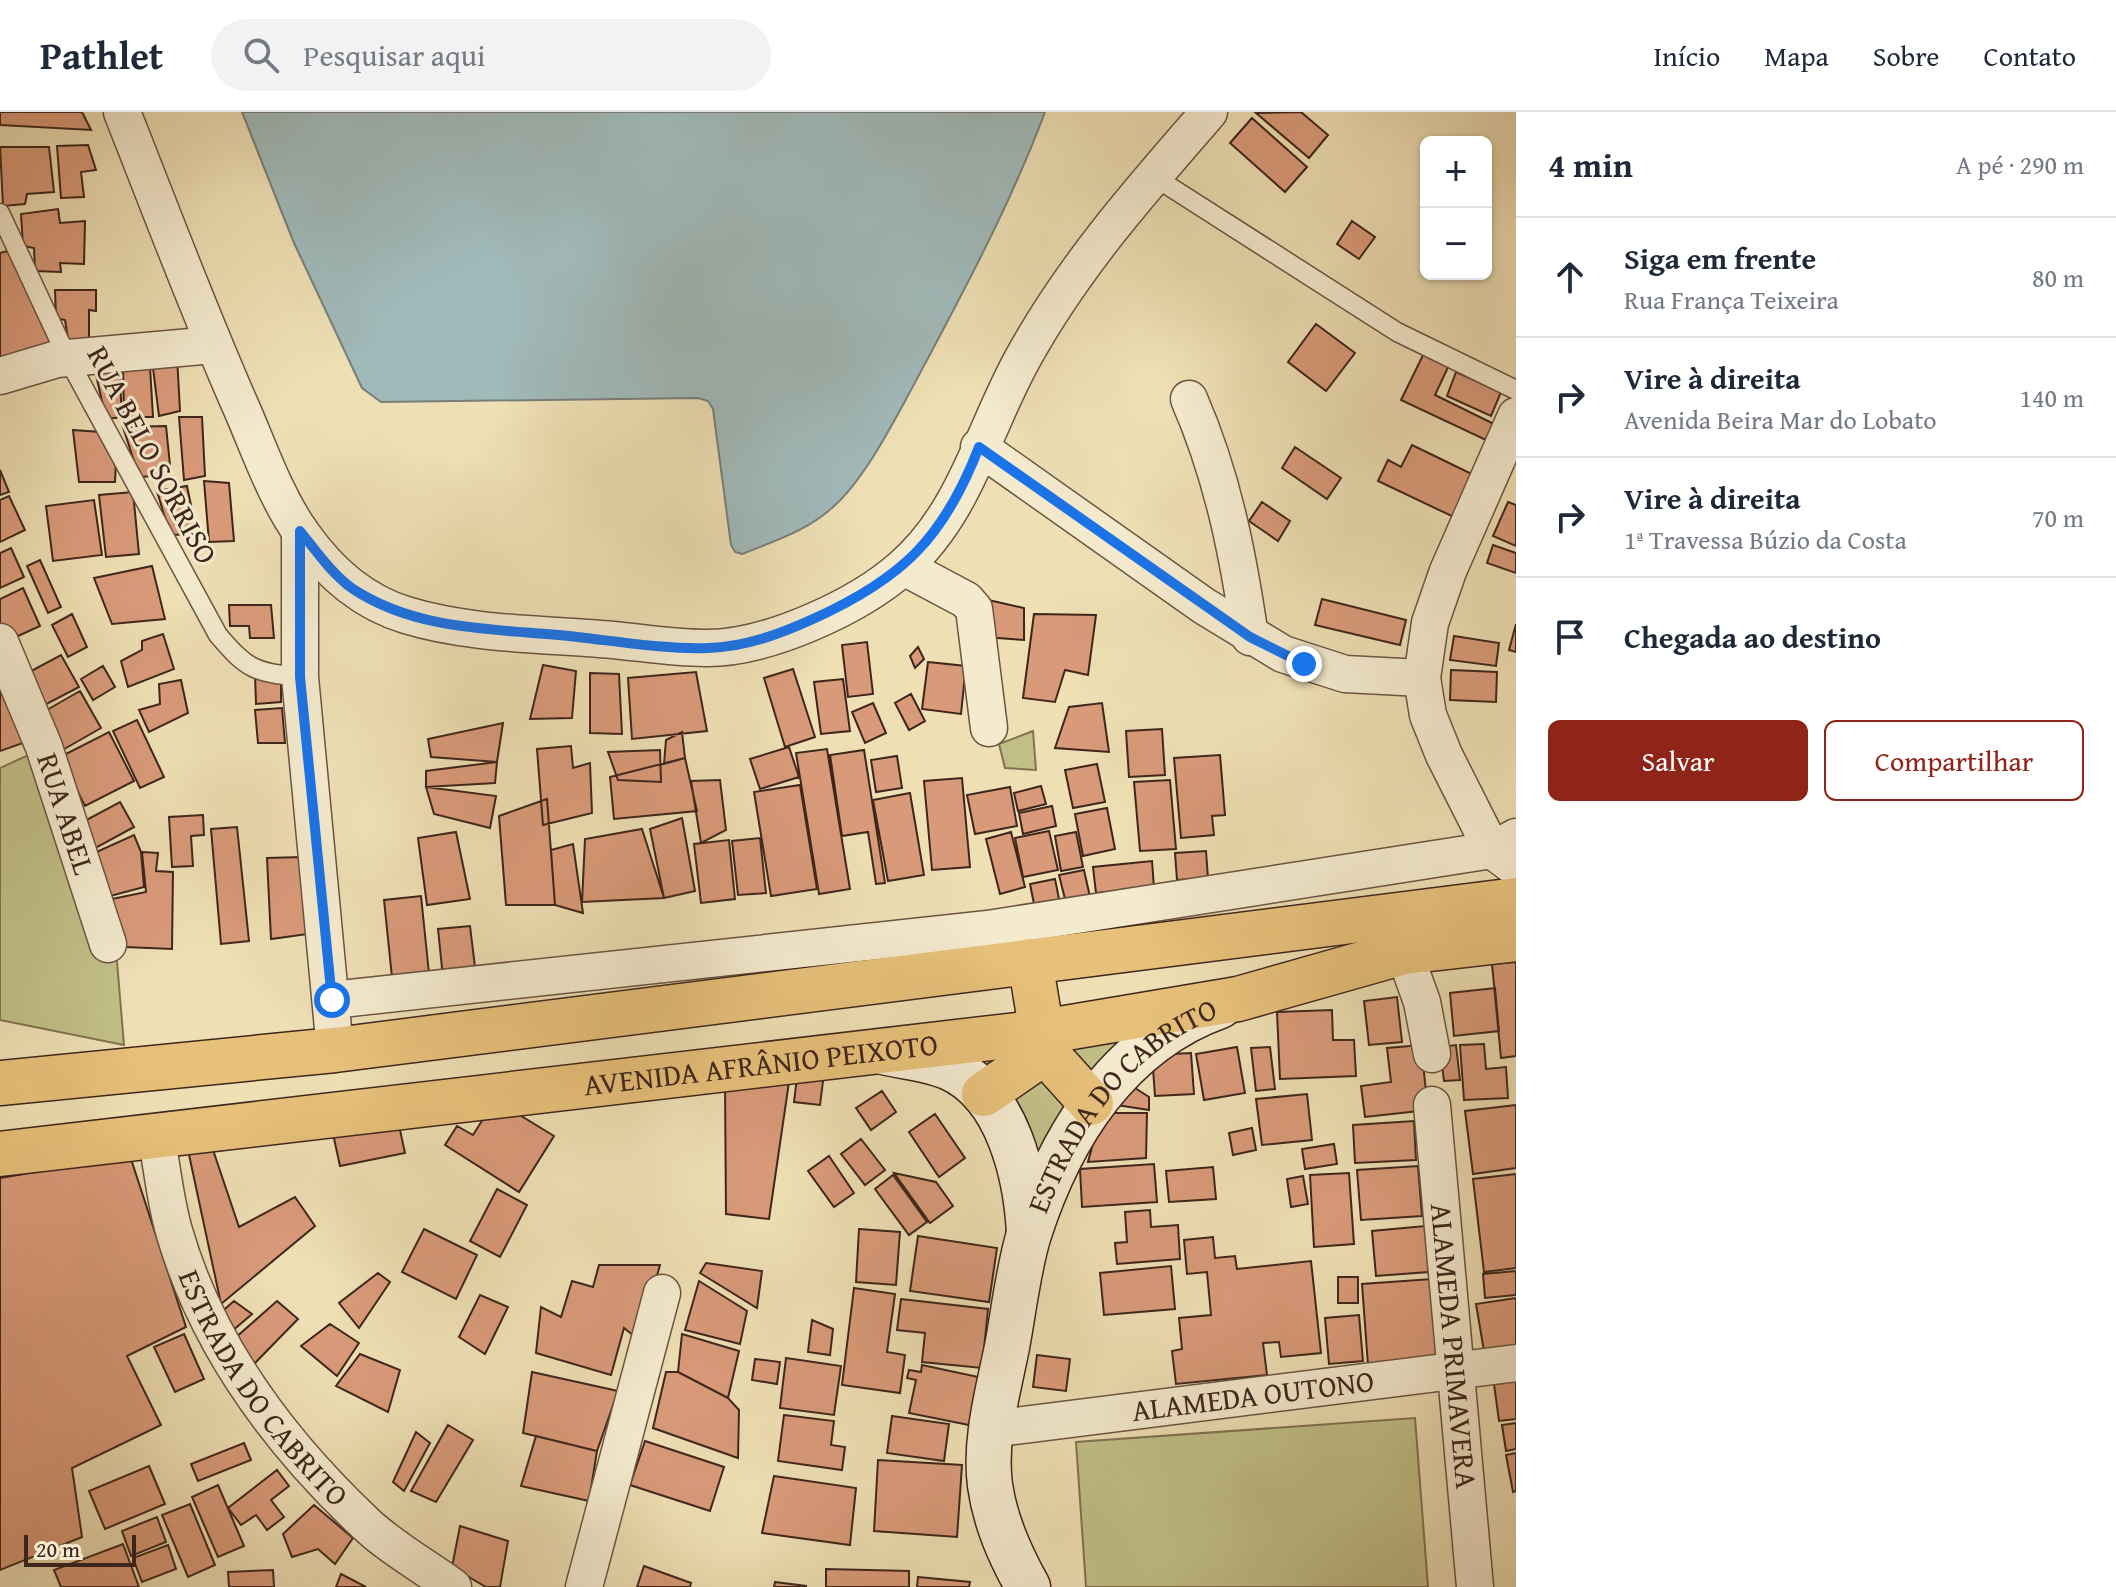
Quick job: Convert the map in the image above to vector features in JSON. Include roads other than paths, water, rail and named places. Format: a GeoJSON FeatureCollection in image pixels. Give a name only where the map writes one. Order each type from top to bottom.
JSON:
{"type":"FeatureCollection","features":[{"type":"Feature","properties":{"kind":"main road"},"geometry":{"type":"LineString","coordinates":[[2,1080],[335,1050],[1516,900]]}},
{"type":"Feature","properties":{"kind":"main road","name":"AVENIDA AFRÂNIO PEIXOTO"},"geometry":{"type":"LineString","coordinates":[[0,1154],[879,1051],[1043,1042],[1238,999],[1404,952],[1516,939]]}},
{"type":"Feature","properties":{"kind":"main road"},"geometry":{"type":"LineString","coordinates":[[1030,961],[1043,1042],[1091,1103]]}},
{"type":"Feature","properties":{"kind":"main road","name":"ESTRADA DO CABRITO"},"geometry":{"type":"LineString","coordinates":[[1028,1587],[998,1521],[989,1484],[991,1429],[1029,1235],[1072,1136],[1091,1103],[1119,1069],[1197,1014],[1238,999]]}},
{"type":"Feature","properties":{"kind":"main road"},"geometry":{"type":"LineString","coordinates":[[984,1094],[1043,1042]]}},
{"type":"Feature","properties":{"kind":"main road","name":"ESTRADA DO CABRITO"},"geometry":{"type":"LineString","coordinates":[[879,1051],[950,1068],[984,1094],[1011,1142],[1025,1190],[1029,1235]]}},
{"type":"Feature","properties":{"kind":"street"},"geometry":{"type":"LineString","coordinates":[[122,112],[213,345],[300,531],[326,564],[351,587],[405,615],[461,626],[708,648],[768,638],[796,627],[857,600],[904,567],[955,505],[979,447],[1023,358],[1068,284],[1153,176],[1209,112]]}},
{"type":"Feature","properties":{"kind":"street"},"geometry":{"type":"LineString","coordinates":[[0,376],[28,366],[68,359],[213,345]]}},
{"type":"Feature","properties":{"kind":"street"},"geometry":{"type":"LineString","coordinates":[[1189,399],[1208,443],[1226,501],[1250,637]]}},
{"type":"Feature","properties":{"kind":"street"},"geometry":{"type":"LineString","coordinates":[[332,1000],[988,929],[1508,852],[1428,715],[1422,678],[1430,623],[1448,571],[1516,416]]}},
{"type":"Feature","properties":{"kind":"street"},"geometry":{"type":"LineString","coordinates":[[979,447],[1250,637],[1304,664],[1329,670],[1422,678]]}},
{"type":"Feature","properties":{"kind":"street"},"geometry":{"type":"LineString","coordinates":[[300,531],[300,677],[335,1050]]}},
{"type":"Feature","properties":{"kind":"street"},"geometry":{"type":"LineString","coordinates":[[904,567],[966,600],[974,609],[989,728]]}},
{"type":"Feature","properties":{"kind":"street","name":"RUA ABEL"},"geometry":{"type":"LineString","coordinates":[[0,642],[44,747],[108,944]]}},
{"type":"Feature","properties":{"kind":"street"},"geometry":{"type":"LineString","coordinates":[[1404,952],[1422,1002],[1432,1054]]}},
{"type":"Feature","properties":{"kind":"street","name":"ALAMEDA PRIMAVERA"},"geometry":{"type":"LineString","coordinates":[[1432,1105],[1475,1587]]}},
{"type":"Feature","properties":{"kind":"street","name":"ESTRADA DO CABRITO"},"geometry":{"type":"LineString","coordinates":[[156,1135],[174,1230],[206,1316],[234,1368],[269,1419],[366,1525],[453,1587]]}},
{"type":"Feature","properties":{"kind":"street"},"geometry":{"type":"LineString","coordinates":[[584,1587],[662,1293]]}},
{"type":"Feature","properties":{"kind":"street","name":"ALAMEDA OUTONO"},"geometry":{"type":"LineString","coordinates":[[991,1429],[1516,1363]]}},
{"type":"Feature","properties":{"kind":"lane"},"geometry":{"type":"LineString","coordinates":[[1153,176],[1397,332],[1516,390]]}},
{"type":"Feature","properties":{"kind":"lane","name":"RUA BELO SORRISO"},"geometry":{"type":"LineString","coordinates":[[0,213],[68,359],[218,635],[243,664],[265,673],[300,677]]}},
{"type":"Feature","properties":{"kind":"water"},"geometry":{"type":"Polygon","coordinates":[[[242,112],[1045,112],[986,245],[869,463],[845,495],[812,523],[742,554],[735,552],[731,545],[713,409],[708,401],[698,398],[381,402],[362,388],[294,243],[242,112]]]}}]}
